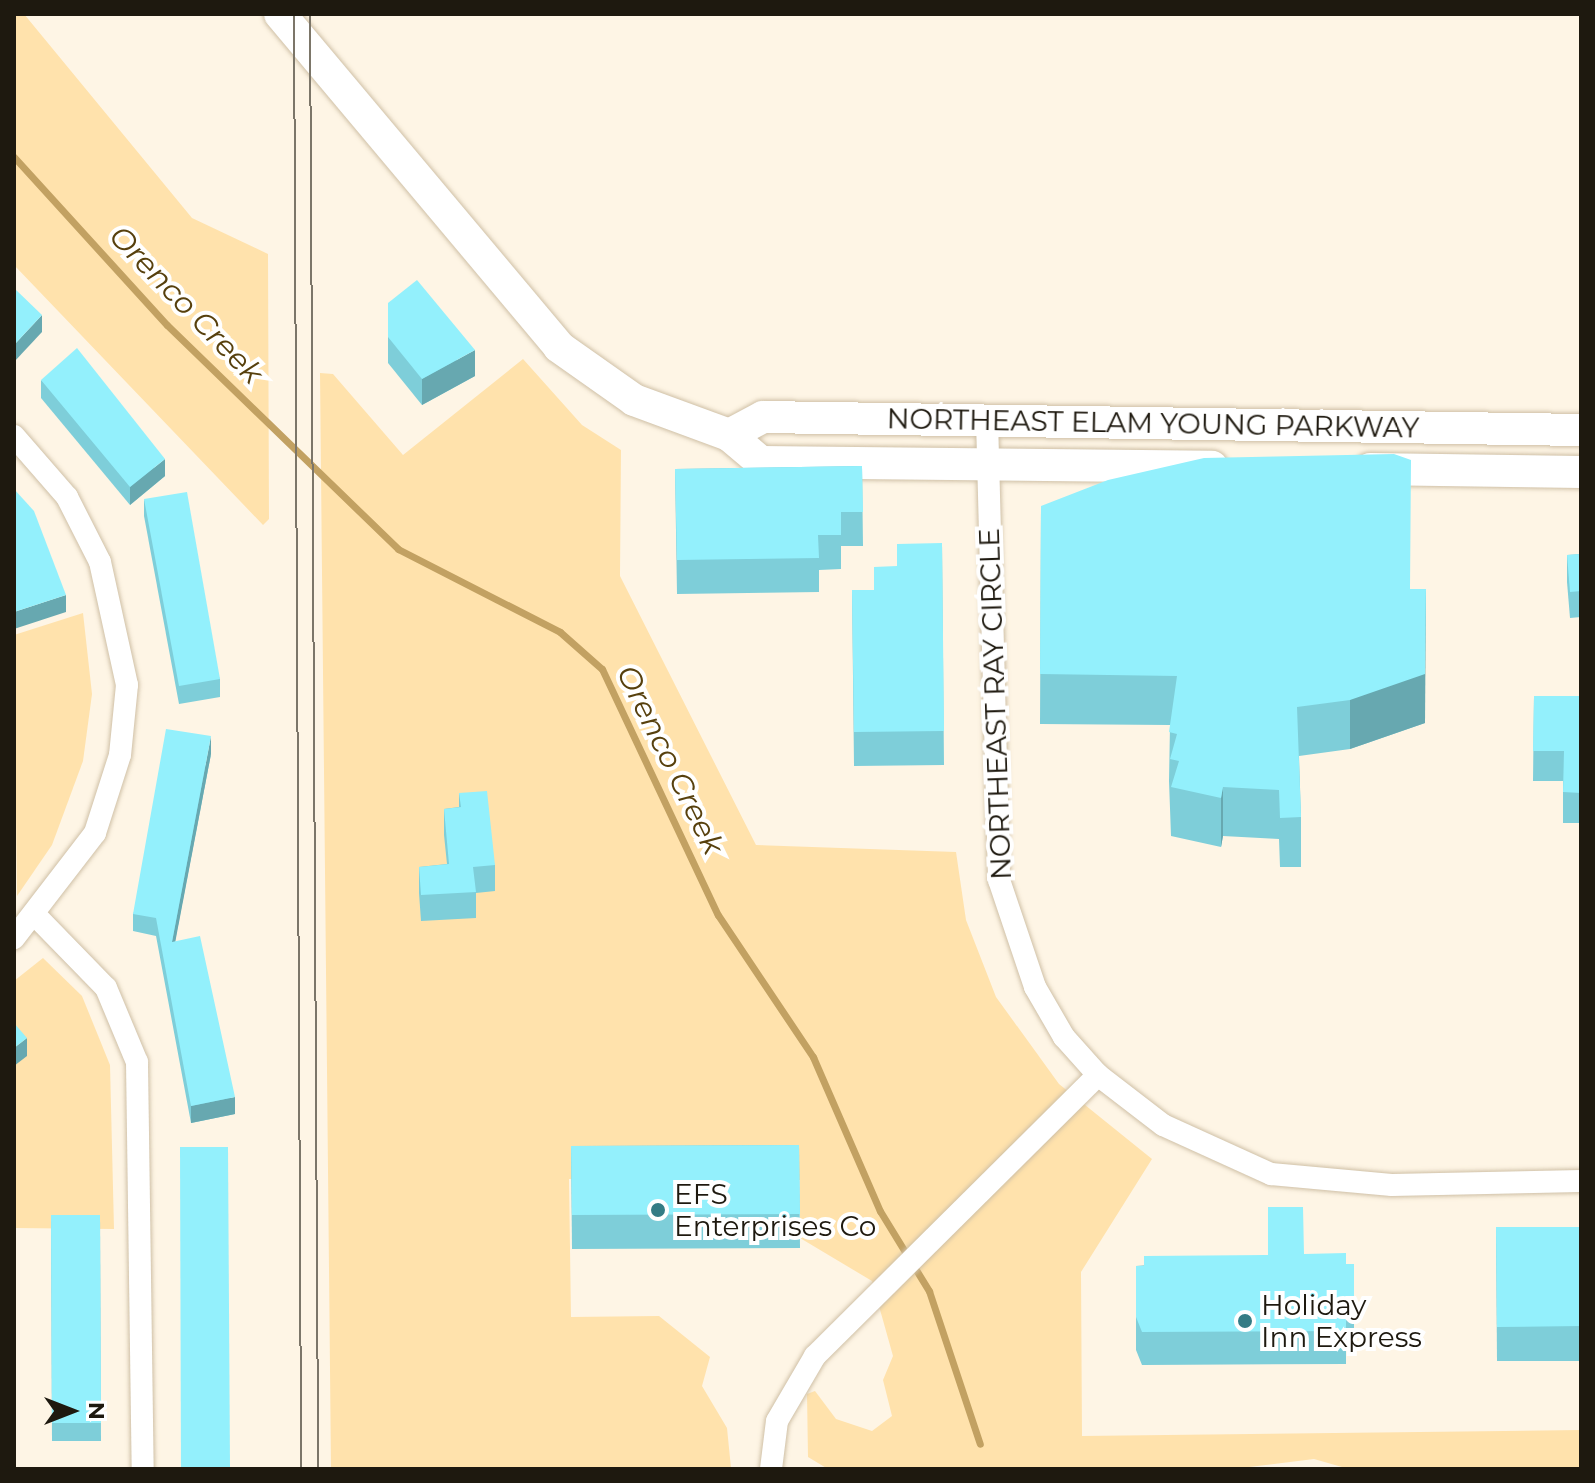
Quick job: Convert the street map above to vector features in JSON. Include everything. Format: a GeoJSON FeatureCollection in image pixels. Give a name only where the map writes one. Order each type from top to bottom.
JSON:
{"type":"FeatureCollection","features":[{"type":"Feature","properties":{"kind":"street","name":"NORTHEAST ELAM YOUNG PARKWAY"},"geometry":{"type":"LineString","coordinates":[[280,14],[559,347],[634,400],[729,435],[761,462],[1246,468]]}},
{"type":"Feature","properties":{"kind":"street","name":"NORTHEAST ELAM YOUNG PARKWAY"},"geometry":{"type":"LineString","coordinates":[[729,435],[763,417],[1581,430]]}},
{"type":"Feature","properties":{"kind":"street","name":"NORTHEAST RAY CIRCLE"},"geometry":{"type":"LineString","coordinates":[[987,419],[999,880],[1035,987],[1098,1075],[1163,1125],[1271,1174],[1377,1185],[1581,1181]]}},
{"type":"Feature","properties":{"kind":"street"},"geometry":{"type":"LineString","coordinates":[[14,436],[67,497],[100,562],[127,685],[120,755],[95,833],[36,916],[14,938]]}},
{"type":"Feature","properties":{"kind":"street","name":"NORTHEAST ELAM YOUNG PARKWAY"},"geometry":{"type":"LineString","coordinates":[[1341,469],[1581,472]]}},
{"type":"Feature","properties":{"kind":"street"},"geometry":{"type":"LineString","coordinates":[[36,916],[106,988],[137,1062],[143,1469]]}},
{"type":"Feature","properties":{"kind":"street"},"geometry":{"type":"LineString","coordinates":[[771,1469],[787,1394],[857,1311],[1098,1075]]}},
{"type":"Feature","properties":{"kind":"shaded area"},"geometry":{"type":"Polygon","coordinates":[[[14,14],[24,14],[192,218],[268,254],[269,519],[263,525],[14,265],[14,14]]]}},
{"type":"Feature","properties":{"kind":"shaded area"},"geometry":{"type":"Polygon","coordinates":[[[523,359],[582,425],[621,450],[620,576],[756,845],[956,852],[966,920],[996,997],[1059,1084],[1152,1159],[1081,1272],[1082,1436],[1581,1430],[1581,1469],[1349,1469],[1314,1459],[1241,1468],[828,1469],[808,1457],[807,1394],[815,1391],[836,1419],[872,1431],[892,1416],[883,1380],[893,1356],[872,1281],[800,1238],[800,1180],[614,1178],[569,1179],[571,1317],[659,1316],[710,1357],[702,1386],[727,1428],[731,1468],[331,1469],[320,373],[333,374],[403,455],[523,359]]]}},
{"type":"Feature","properties":{"kind":"shaded area"},"geometry":{"type":"Polygon","coordinates":[[[83,613],[92,694],[83,761],[52,845],[17,896],[14,635],[83,613]]]}},
{"type":"Feature","properties":{"kind":"shaded area"},"geometry":{"type":"Polygon","coordinates":[[[43,958],[82,996],[110,1065],[114,1229],[14,1228],[14,981],[43,958]]]}},
{"type":"Feature","properties":{"kind":"building"},"geometry":{"type":"Polygon","coordinates":[[[417,280],[475,350],[422,379],[388,337],[388,303],[417,280]]]}},
{"type":"Feature","properties":{"kind":"building"},"geometry":{"type":"Polygon","coordinates":[[[14,288],[42,315],[14,345],[14,288]]]}},
{"type":"Feature","properties":{"kind":"building"},"geometry":{"type":"Polygon","coordinates":[[[77,348],[165,459],[130,487],[41,380],[77,348]]]}},
{"type":"Feature","properties":{"kind":"building"},"geometry":{"type":"Polygon","coordinates":[[[1394,454],[1411,460],[1410,589],[1426,589],[1425,674],[1350,700],[1297,707],[1301,817],[1280,818],[1279,790],[1223,787],[1221,798],[1171,787],[1179,761],[1170,759],[1177,734],[1169,732],[1177,676],[1040,674],[1041,506],[1108,480],[1204,458],[1394,454]]]}},
{"type":"Feature","properties":{"kind":"building"},"geometry":{"type":"Polygon","coordinates":[[[862,466],[863,512],[841,512],[841,535],[818,535],[819,558],[677,560],[675,469],[862,466]]]}},
{"type":"Feature","properties":{"kind":"building"},"geometry":{"type":"Polygon","coordinates":[[[14,489],[34,511],[66,595],[14,612],[14,489]]]}},
{"type":"Feature","properties":{"kind":"building"},"geometry":{"type":"Polygon","coordinates":[[[187,492],[220,679],[179,686],[144,499],[187,492]]]}},
{"type":"Feature","properties":{"kind":"building"},"geometry":{"type":"Polygon","coordinates":[[[942,543],[944,731],[854,732],[852,590],[874,590],[874,567],[897,566],[897,544],[942,543]]]}},
{"type":"Feature","properties":{"kind":"building"},"geometry":{"type":"Polygon","coordinates":[[[1581,554],[1581,591],[1570,592],[1567,555],[1581,554]]]}},
{"type":"Feature","properties":{"kind":"building"},"geometry":{"type":"Polygon","coordinates":[[[1534,696],[1581,696],[1581,793],[1563,792],[1564,751],[1533,751],[1534,696]]]}},
{"type":"Feature","properties":{"kind":"building"},"geometry":{"type":"Polygon","coordinates":[[[166,729],[211,736],[172,942],[200,936],[235,1097],[191,1106],[156,918],[133,914],[166,729]]]}},
{"type":"Feature","properties":{"kind":"building"},"geometry":{"type":"Polygon","coordinates":[[[487,791],[495,865],[473,867],[476,892],[421,895],[419,867],[449,864],[444,809],[461,807],[459,793],[487,791]]]}},
{"type":"Feature","properties":{"kind":"building"},"geometry":{"type":"Polygon","coordinates":[[[14,1023],[27,1038],[14,1048],[14,1023]]]}},
{"type":"Feature","properties":{"kind":"building"},"geometry":{"type":"Polygon","coordinates":[[[799,1145],[800,1214],[572,1215],[571,1146],[799,1145]]]}},
{"type":"Feature","properties":{"kind":"building"},"geometry":{"type":"Polygon","coordinates":[[[180,1147],[228,1147],[230,1469],[181,1469],[180,1147]]]}},
{"type":"Feature","properties":{"kind":"building"},"geometry":{"type":"Polygon","coordinates":[[[1268,1207],[1303,1207],[1304,1254],[1346,1253],[1346,1264],[1354,1264],[1354,1310],[1346,1310],[1346,1331],[1142,1332],[1136,1317],[1136,1266],[1144,1266],[1144,1256],[1268,1255],[1268,1207]]]}},
{"type":"Feature","properties":{"kind":"building"},"geometry":{"type":"Polygon","coordinates":[[[14,1215],[15,1424],[14,1424],[14,1215]]]}},
{"type":"Feature","properties":{"kind":"building"},"geometry":{"type":"Polygon","coordinates":[[[51,1215],[100,1215],[101,1423],[52,1423],[51,1215]]]}},
{"type":"Feature","properties":{"kind":"building"},"geometry":{"type":"Polygon","coordinates":[[[1496,1227],[1581,1227],[1581,1326],[1497,1327],[1496,1227]]]}},
{"type":"Feature","properties":{"kind":"waterway","name":"Orenco Creek"},"geometry":{"type":"LineString","coordinates":[[14,157],[167,325],[398,549],[560,632],[602,669],[718,915],[813,1057],[880,1211],[929,1291],[980,1444]]}},
{"type":"Feature","properties":{"kind":"tram line"},"geometry":{"type":"LineString","coordinates":[[294,14],[301,1469]]}},
{"type":"Feature","properties":{"kind":"tram line"},"geometry":{"type":"LineString","coordinates":[[310,14],[318,1469]]}},
{"type":"Feature","properties":{"kind":"place","name":"EFS Enterprises Co"},"geometry":{"type":"Point","coordinates":[658,1210]}},
{"type":"Feature","properties":{"kind":"place","name":"Holiday Inn Express"},"geometry":{"type":"Point","coordinates":[1245,1321]}}]}
